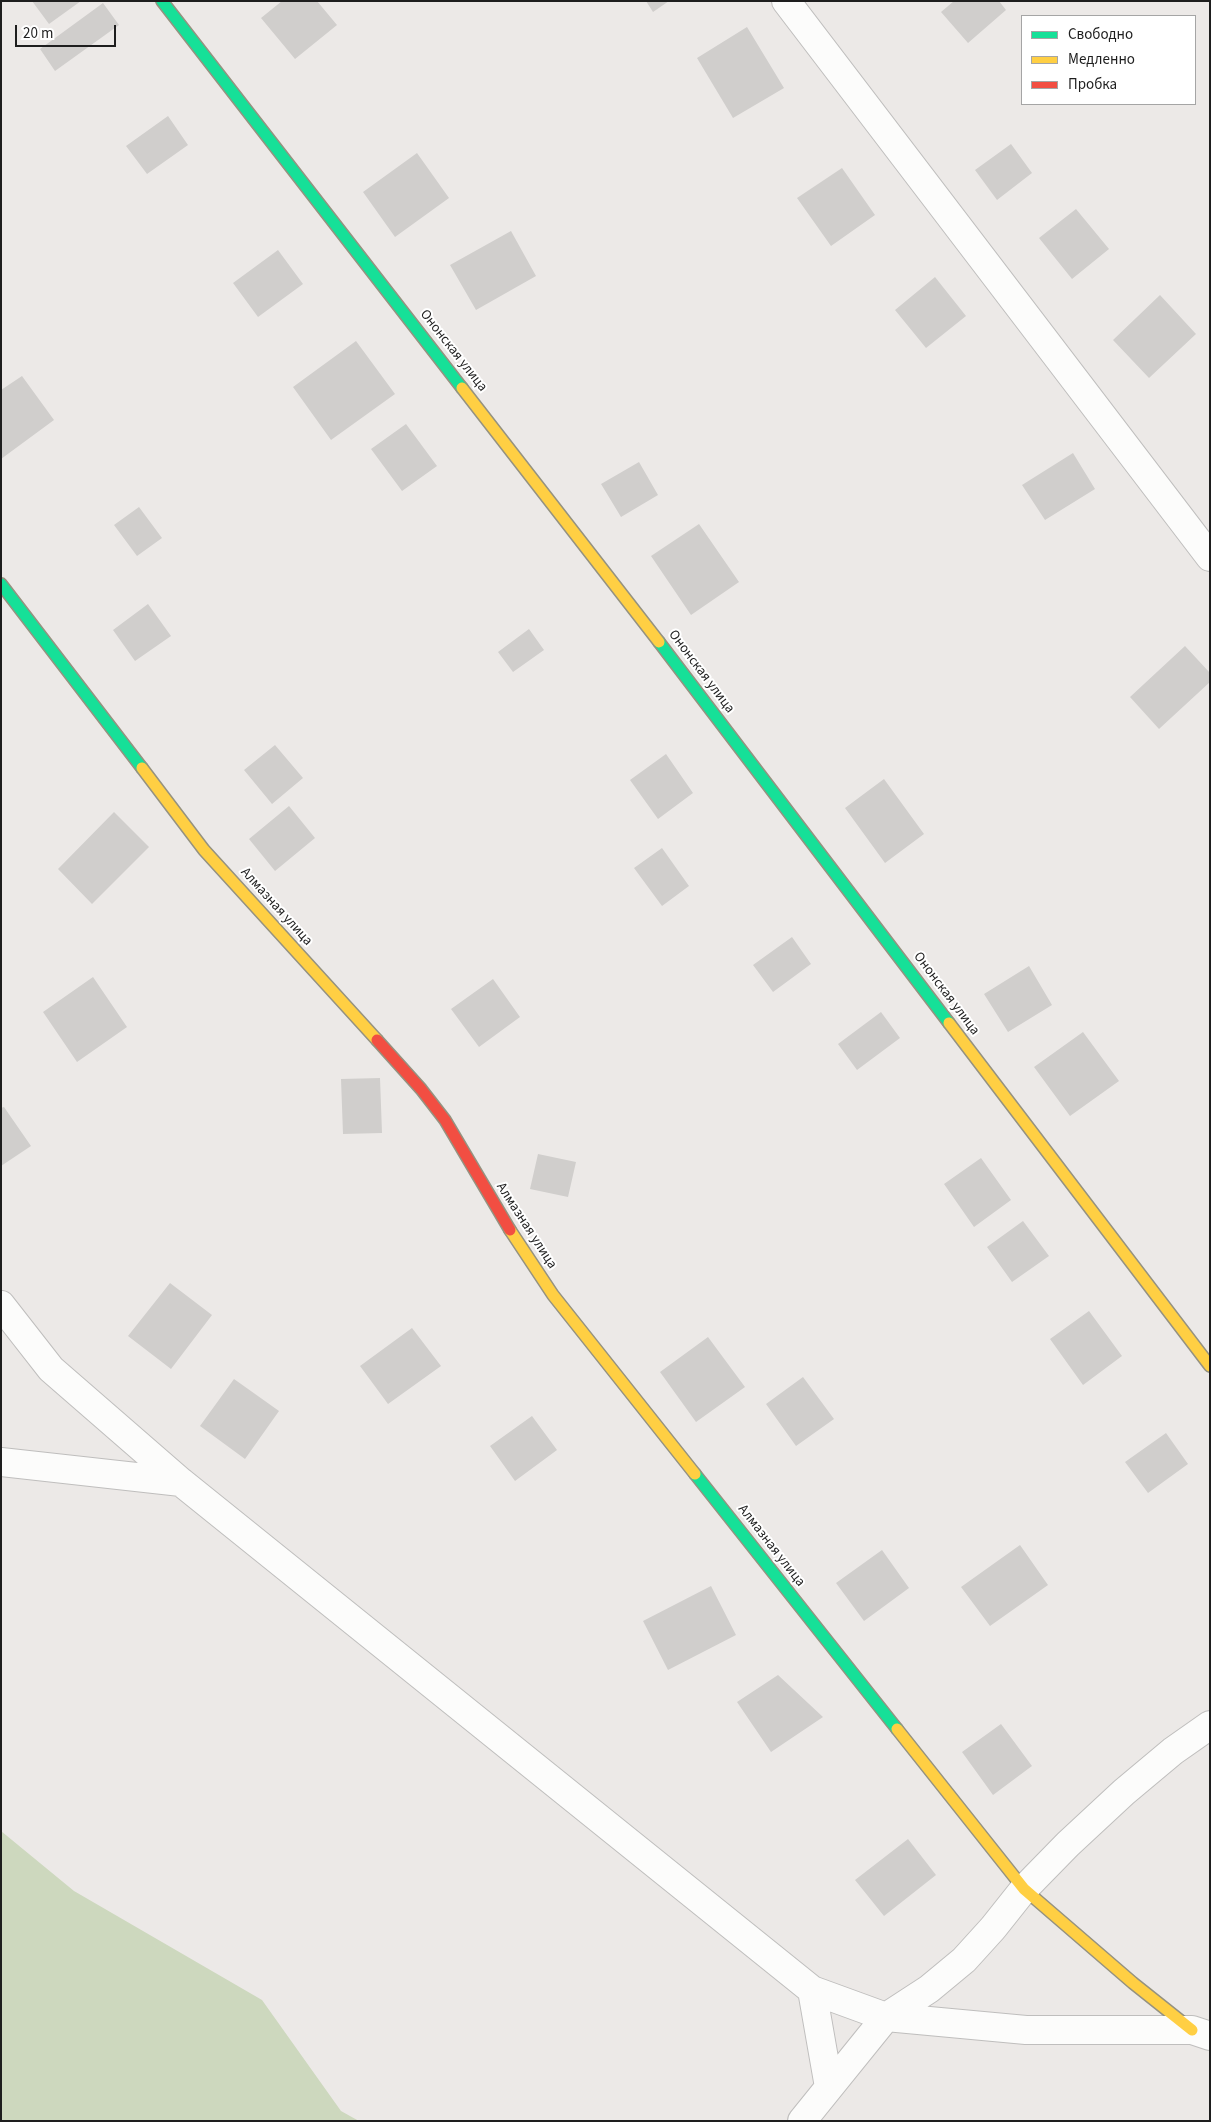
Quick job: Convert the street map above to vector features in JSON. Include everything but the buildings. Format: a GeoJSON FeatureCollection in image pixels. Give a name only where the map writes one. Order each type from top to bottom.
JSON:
{"type":"FeatureCollection","features":[{"type":"Feature","properties":{"kind":"street","name":"Ононская улица"},"geometry":{"type":"LineString","coordinates":[[162,1],[632,606],[1210,1366]]}},
{"type":"Feature","properties":{"kind":"street"},"geometry":{"type":"LineString","coordinates":[[786,1],[1210,557]]}},
{"type":"Feature","properties":{"kind":"street","name":"Алмазная улица"},"geometry":{"type":"LineString","coordinates":[[1,584],[204,850],[421,1089],[445,1120],[506,1225],[553,1295],[1024,1889],[1133,1983],[1201,2033]]}},
{"type":"Feature","properties":{"kind":"street"},"geometry":{"type":"LineString","coordinates":[[1,1305],[51,1369],[181,1482],[812,1990],[886,2017],[1026,2030],[1201,2033]]}},
{"type":"Feature","properties":{"kind":"street"},"geometry":{"type":"LineString","coordinates":[[1,1462],[181,1482]]}},
{"type":"Feature","properties":{"kind":"street"},"geometry":{"type":"LineString","coordinates":[[802,2121],[886,2017],[929,1989],[964,1960],[1024,1889],[1124,1792],[1173,1751],[1210,1725]]}},
{"type":"Feature","properties":{"kind":"street"},"geometry":{"type":"LineString","coordinates":[[812,1990],[829,2087]]}},
{"type":"Feature","properties":{"kind":"green space"},"geometry":{"type":"Polygon","coordinates":[[[1,1831],[74,1891],[262,2000],[341,2111],[359,2121],[1,2121],[1,1831]]]}},
{"type":"Feature","properties":{"kind":"traffic: fast"},"geometry":{"type":"LineString","coordinates":[[162,1],[462,388]]}},
{"type":"Feature","properties":{"kind":"traffic: fast"},"geometry":{"type":"LineString","coordinates":[[1,584],[142,768]]}},
{"type":"Feature","properties":{"kind":"traffic: fast"},"geometry":{"type":"LineString","coordinates":[[659,642],[949,1023]]}},
{"type":"Feature","properties":{"kind":"traffic: fast"},"geometry":{"type":"LineString","coordinates":[[695,1474],[897,1729]]}},
{"type":"Feature","properties":{"kind":"traffic: slow"},"geometry":{"type":"LineString","coordinates":[[462,388],[659,642]]}},
{"type":"Feature","properties":{"kind":"traffic: slow"},"geometry":{"type":"LineString","coordinates":[[142,768],[204,850],[377,1040]]}},
{"type":"Feature","properties":{"kind":"traffic: slow"},"geometry":{"type":"LineString","coordinates":[[949,1023],[1210,1366]]}},
{"type":"Feature","properties":{"kind":"traffic: slow"},"geometry":{"type":"LineString","coordinates":[[510,1230],[553,1295],[695,1474]]}},
{"type":"Feature","properties":{"kind":"traffic: slow"},"geometry":{"type":"LineString","coordinates":[[897,1729],[1024,1889],[1133,1983],[1192,2030]]}},
{"type":"Feature","properties":{"kind":"traffic: jam"},"geometry":{"type":"LineString","coordinates":[[377,1040],[421,1089],[445,1120],[510,1230]]}}]}
